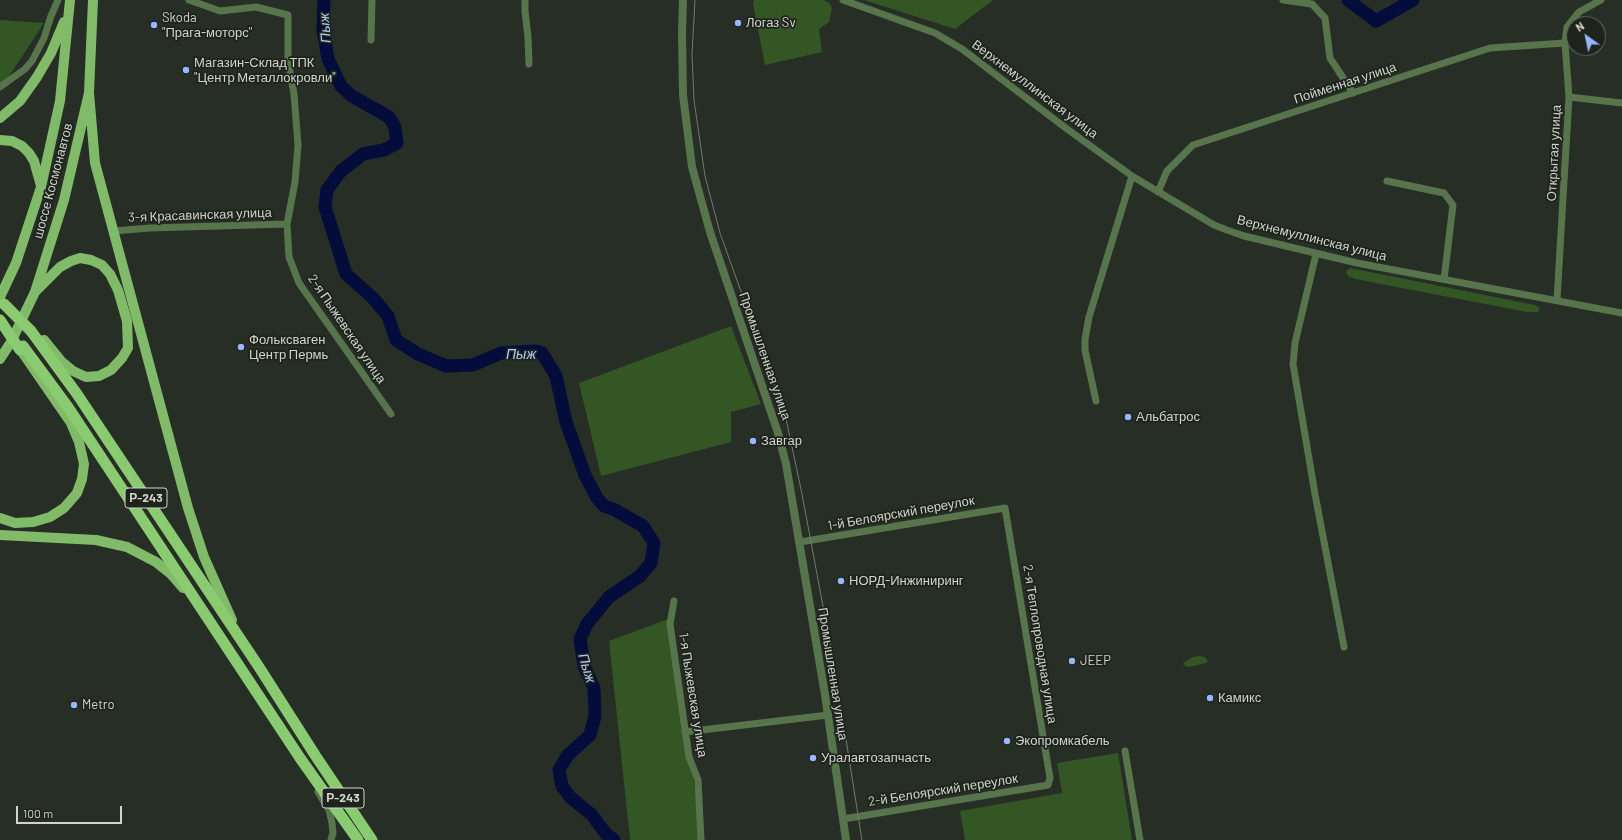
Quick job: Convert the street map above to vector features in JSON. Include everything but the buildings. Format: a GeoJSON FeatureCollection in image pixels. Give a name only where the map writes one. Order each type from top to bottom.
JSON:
{"type":"FeatureCollection","features":[{"type":"Feature","properties":{"kind":"highway","name":"Р-243"},"geometry":{"type":"LineString","coordinates":[[1,300],[32,328],[259,667],[315,755],[372,840]]}},
{"type":"Feature","properties":{"kind":"highway"},"geometry":{"type":"LineString","coordinates":[[0,320],[22,348]]}},
{"type":"Feature","properties":{"kind":"highway","name":"Р-243"},"geometry":{"type":"LineString","coordinates":[[22,348],[68,407],[300,758],[358,840]]}},
{"type":"Feature","properties":{"kind":"main road","name":"шоссе Космонавтов"},"geometry":{"type":"LineString","coordinates":[[0,359],[11,342],[35,292],[64,200],[89,93],[93,0]]}},
{"type":"Feature","properties":{"kind":"main road","name":"шоссе Космонавтов"},"geometry":{"type":"LineString","coordinates":[[1,300],[16,263],[41,187],[60,101],[69,3]]}},
{"type":"Feature","properties":{"kind":"main road"},"geometry":{"type":"LineString","coordinates":[[0,118],[20,101],[37,77],[61,32],[69,3]]}},
{"type":"Feature","properties":{"kind":"main road"},"geometry":{"type":"LineString","coordinates":[[89,93],[95,163],[188,508],[204,558],[227,611],[259,667]]}},
{"type":"Feature","properties":{"kind":"main road"},"geometry":{"type":"LineString","coordinates":[[0,140],[12,141],[22,146],[29,153],[34,161],[41,187]]}},
{"type":"Feature","properties":{"kind":"main road"},"geometry":{"type":"LineString","coordinates":[[32,328],[61,361],[72,371],[86,377],[99,376],[111,370],[122,358],[128,348],[127,321],[118,290],[110,274],[102,265],[91,260],[80,258],[71,261],[60,267],[35,292]]}},
{"type":"Feature","properties":{"kind":"main road"},"geometry":{"type":"LineString","coordinates":[[0,518],[15,523],[33,522],[50,517],[64,508],[77,493],[82,479],[84,464],[79,442],[71,423],[22,348]]}},
{"type":"Feature","properties":{"kind":"main road"},"geometry":{"type":"LineString","coordinates":[[0,535],[96,540],[127,547],[139,552],[156,562],[171,574],[221,637]]}},
{"type":"Feature","properties":{"kind":"street"},"geometry":{"type":"LineString","coordinates":[[0,87],[25,69],[32,61],[44,38],[58,0]]}},
{"type":"Feature","properties":{"kind":"street","name":"2-я Пыжевская улица"},"geometry":{"type":"LineString","coordinates":[[188,0],[220,12],[256,7],[288,15],[288,62],[294,94],[298,144],[295,182],[287,224],[289,257],[300,283],[391,414]]}},
{"type":"Feature","properties":{"kind":"street"},"geometry":{"type":"LineString","coordinates":[[371,40],[372,0]]}},
{"type":"Feature","properties":{"kind":"street"},"geometry":{"type":"LineString","coordinates":[[525,0],[524,11],[528,37],[529,64]]}},
{"type":"Feature","properties":{"kind":"street","name":"Промышленная улица"},"geometry":{"type":"LineString","coordinates":[[683,0],[683,95],[692,167],[710,232],[778,432],[786,464],[828,715],[846,840]]}},
{"type":"Feature","properties":{"kind":"street","name":"Верхнемуллинская улица"},"geometry":{"type":"LineString","coordinates":[[843,0],[934,33],[962,49],[1067,129],[1132,176],[1214,225],[1244,236],[1316,254],[1622,312]]}},
{"type":"Feature","properties":{"kind":"street"},"geometry":{"type":"LineString","coordinates":[[1284,0],[1312,4],[1326,18],[1330,58],[1353,93]]}},
{"type":"Feature","properties":{"kind":"street","name":"Открытая улица"},"geometry":{"type":"LineString","coordinates":[[1557,300],[1569,97],[1564,43],[1567,27],[1579,12],[1601,0]]}},
{"type":"Feature","properties":{"kind":"street","name":"Пойменная улица"},"geometry":{"type":"LineString","coordinates":[[1158,192],[1166,171],[1192,145],[1490,48],[1564,43]]}},
{"type":"Feature","properties":{"kind":"street"},"geometry":{"type":"LineString","coordinates":[[1569,97],[1622,102]]}},
{"type":"Feature","properties":{"kind":"street"},"geometry":{"type":"LineString","coordinates":[[1096,401],[1085,350],[1085,339],[1089,317],[1132,176]]}},
{"type":"Feature","properties":{"kind":"street"},"geometry":{"type":"LineString","coordinates":[[1387,181],[1444,194],[1453,204],[1444,279]]}},
{"type":"Feature","properties":{"kind":"street","name":"3-я Красавинская улица"},"geometry":{"type":"LineString","coordinates":[[114,231],[150,228],[287,224]]}},
{"type":"Feature","properties":{"kind":"street"},"geometry":{"type":"LineString","coordinates":[[1316,254],[1295,343],[1293,364],[1315,494],[1344,647]]}},
{"type":"Feature","properties":{"kind":"street","name":"1-й Белоярский переулок"},"geometry":{"type":"LineString","coordinates":[[800,542],[1005,508]]}},
{"type":"Feature","properties":{"kind":"street","name":"2-я Теплопроводная улица"},"geometry":{"type":"LineString","coordinates":[[1005,508],[1050,778],[1048,785]]}},
{"type":"Feature","properties":{"kind":"street","name":"1-я Пыжевская улица"},"geometry":{"type":"LineString","coordinates":[[674,601],[670,624],[689,757],[698,780],[701,840]]}},
{"type":"Feature","properties":{"kind":"street"},"geometry":{"type":"LineString","coordinates":[[685,732],[828,715]]}},
{"type":"Feature","properties":{"kind":"street"},"geometry":{"type":"LineString","coordinates":[[1125,751],[1140,840]]}},
{"type":"Feature","properties":{"kind":"street"},"geometry":{"type":"LineString","coordinates":[[300,758],[329,810],[333,833],[331,840]]}},
{"type":"Feature","properties":{"kind":"street","name":"2-й Белоярский переулок"},"geometry":{"type":"LineString","coordinates":[[843,819],[1048,785]]}},
{"type":"Feature","properties":{"kind":"green space"},"geometry":{"type":"Polygon","coordinates":[[[754,0],[823,0],[829,3],[832,8],[829,22],[819,29],[822,52],[765,65],[753,4],[754,0]]]}},
{"type":"Feature","properties":{"kind":"green space"},"geometry":{"type":"Polygon","coordinates":[[[864,0],[993,0],[955,29],[864,0]]]}},
{"type":"Feature","properties":{"kind":"green space"},"geometry":{"type":"Polygon","coordinates":[[[0,20],[44,23],[8,78],[0,83],[0,20]]]}},
{"type":"Feature","properties":{"kind":"green space"},"geometry":{"type":"Polygon","coordinates":[[[1350,268],[1535,305],[1540,308],[1538,312],[1527,312],[1355,279],[1348,276],[1346,272],[1350,268]]]}},
{"type":"Feature","properties":{"kind":"green space"},"geometry":{"type":"Polygon","coordinates":[[[731,326],[761,404],[731,412],[731,442],[601,476],[579,383],[731,326]]]}},
{"type":"Feature","properties":{"kind":"green space"},"geometry":{"type":"Polygon","coordinates":[[[671,618],[702,840],[630,840],[609,641],[671,618]]]}},
{"type":"Feature","properties":{"kind":"green space"},"geometry":{"type":"Polygon","coordinates":[[[1193,657],[1205,657],[1208,661],[1206,663],[1188,667],[1183,665],[1184,662],[1193,657]]]}},
{"type":"Feature","properties":{"kind":"green space"},"geometry":{"type":"Polygon","coordinates":[[[1118,753],[1132,840],[965,840],[960,811],[1062,793],[1057,763],[1118,753]]]}},
{"type":"Feature","properties":{"kind":"waterway","name":"Пыж"},"geometry":{"type":"LineString","coordinates":[[324,0],[323,30],[328,59],[341,86],[352,96],[389,117],[395,127],[397,143],[384,150],[363,154],[341,171],[327,190],[325,207],[346,274],[373,298],[388,316],[396,340],[418,354],[446,366],[473,365],[501,353],[536,351],[542,353],[556,376],[566,422],[585,475],[597,498],[604,506],[615,510],[643,526],[654,543],[651,563],[640,576],[609,597],[587,624],[580,639],[584,666],[594,688],[595,716],[590,735],[567,756],[559,770],[562,786],[570,797],[592,815],[606,834],[614,840]]}},
{"type":"Feature","properties":{"kind":"waterway"},"geometry":{"type":"LineString","coordinates":[[1348,0],[1376,21],[1413,0]]}},
{"type":"Feature","properties":{"kind":"tram line"},"geometry":{"type":"LineString","coordinates":[[695,0],[692,54],[694,100],[705,176],[720,233],[785,414],[802,494],[835,670],[862,840]]}},
{"type":"Feature","properties":{"kind":"place","name":"Логаз Sv"},"geometry":{"type":"Point","coordinates":[738,23]}},
{"type":"Feature","properties":{"kind":"place","name":"Skoda \"Прага-моторс\""},"geometry":{"type":"Point","coordinates":[154,25]}},
{"type":"Feature","properties":{"kind":"place","name":"Магазин-Склад ТПК \"Центр Металлокровли\""},"geometry":{"type":"Point","coordinates":[186,70]}},
{"type":"Feature","properties":{"kind":"place","name":"Фольксваген Центр Пермь"},"geometry":{"type":"Point","coordinates":[241,347]}},
{"type":"Feature","properties":{"kind":"place","name":"Альбатрос"},"geometry":{"type":"Point","coordinates":[1128,417]}},
{"type":"Feature","properties":{"kind":"place","name":"Завгар"},"geometry":{"type":"Point","coordinates":[753,441]}},
{"type":"Feature","properties":{"kind":"place","name":"НОРД-Инжиниринг"},"geometry":{"type":"Point","coordinates":[841,581]}},
{"type":"Feature","properties":{"kind":"place","name":"JEEP"},"geometry":{"type":"Point","coordinates":[1072,661]}},
{"type":"Feature","properties":{"kind":"place","name":"Камикс"},"geometry":{"type":"Point","coordinates":[1210,698]}},
{"type":"Feature","properties":{"kind":"place","name":"Metro"},"geometry":{"type":"Point","coordinates":[74,705]}},
{"type":"Feature","properties":{"kind":"place","name":"Экопромкабель"},"geometry":{"type":"Point","coordinates":[1007,741]}},
{"type":"Feature","properties":{"kind":"place","name":"Уралавтозапчасть"},"geometry":{"type":"Point","coordinates":[813,758]}}]}
